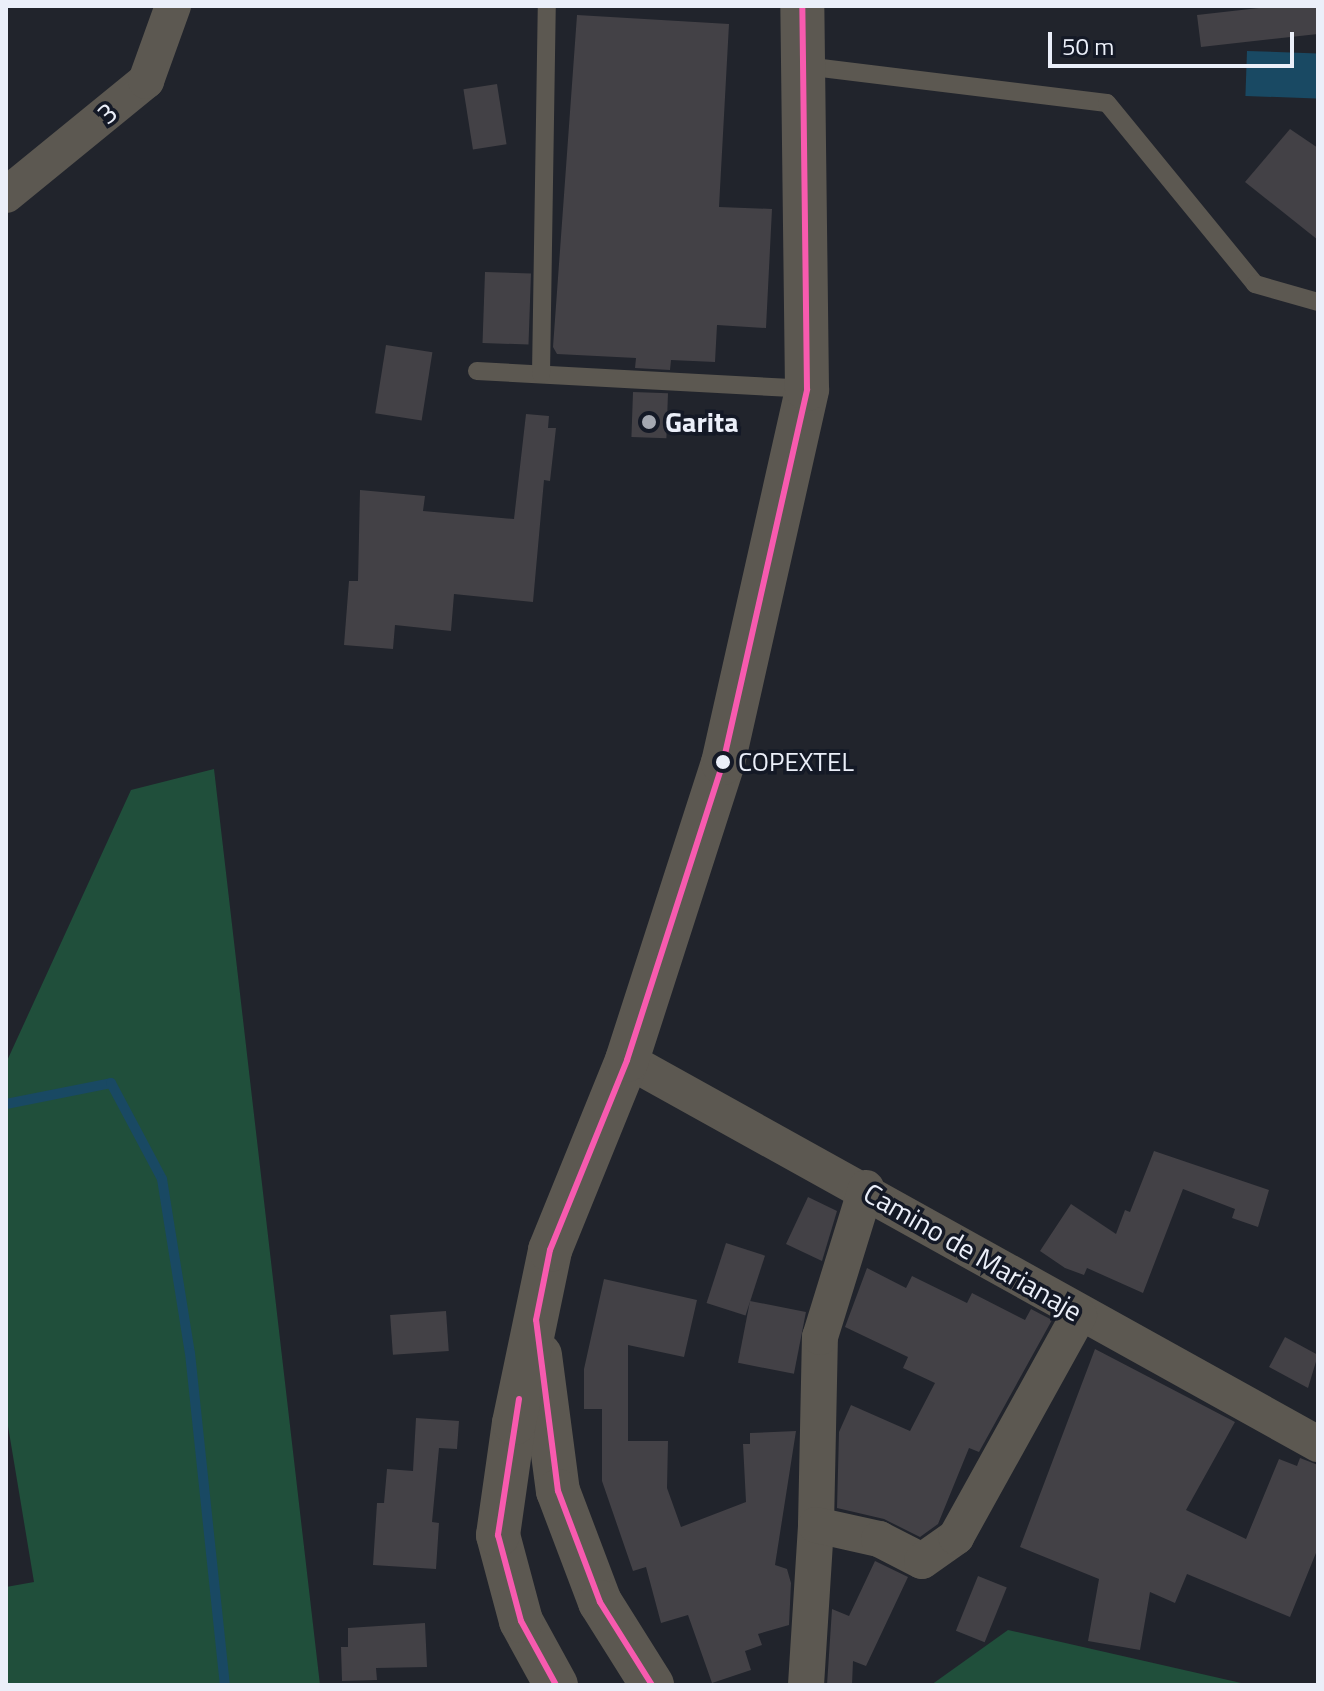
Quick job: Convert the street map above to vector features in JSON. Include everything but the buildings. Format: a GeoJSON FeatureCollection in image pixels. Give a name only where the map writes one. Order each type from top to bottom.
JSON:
{"type":"FeatureCollection","features":[{"type":"Feature","properties":{"kind":"street","name":"3"},"geometry":{"type":"LineString","coordinates":[[6,195],[146,81],[173,6]]}},
{"type":"Feature","properties":{"kind":"street"},"geometry":{"type":"LineString","coordinates":[[556,1685],[521,1621],[498,1535],[550,1250],[627,1060],[723,763],[807,389],[802,6]]}},
{"type":"Feature","properties":{"kind":"street","name":"Camino de Marianaje"},"geometry":{"type":"LineString","coordinates":[[627,1060],[866,1188],[1079,1315],[1318,1444]]}},
{"type":"Feature","properties":{"kind":"street"},"geometry":{"type":"LineString","coordinates":[[806,1685],[816,1525],[820,1337],[866,1188]]}},
{"type":"Feature","properties":{"kind":"street"},"geometry":{"type":"LineString","coordinates":[[816,1525],[879,1539],[922,1561],[956,1537],[1079,1315]]}},
{"type":"Feature","properties":{"kind":"street"},"geometry":{"type":"LineString","coordinates":[[536,1320],[558,1491],[600,1602],[652,1685]]}},
{"type":"Feature","properties":{"kind":"lane"},"geometry":{"type":"LineString","coordinates":[[541,374],[547,6]]}},
{"type":"Feature","properties":{"kind":"lane"},"geometry":{"type":"LineString","coordinates":[[805,66],[1107,103],[1255,284],[1318,302]]}},
{"type":"Feature","properties":{"kind":"lane"},"geometry":{"type":"LineString","coordinates":[[477,371],[807,389]]}},
{"type":"Feature","properties":{"kind":"green space"},"geometry":{"type":"Polygon","coordinates":[[[214,769],[320,1685],[6,1685],[6,1587],[34,1582],[6,1414],[6,1063],[131,790],[214,769]]]}},
{"type":"Feature","properties":{"kind":"green space"},"geometry":{"type":"Polygon","coordinates":[[[1008,1630],[1250,1685],[931,1685],[1008,1630]]]}},
{"type":"Feature","properties":{"kind":"water"},"geometry":{"type":"Polygon","coordinates":[[[1247,51],[1318,53],[1316,98],[1245,96],[1247,51]]]}},
{"type":"Feature","properties":{"kind":"waterway"},"geometry":{"type":"LineString","coordinates":[[6,1104],[111,1083],[162,1179],[190,1353],[225,1685]]}},
{"type":"Feature","properties":{"kind":"transit line"},"geometry":{"type":"LineString","coordinates":[[652,1685],[600,1602],[558,1491],[536,1320],[550,1250],[627,1060],[723,763],[807,389],[802,6]]}},
{"type":"Feature","properties":{"kind":"transit line"},"geometry":{"type":"LineString","coordinates":[[519,1399],[498,1535],[521,1621],[556,1685]]}},
{"type":"Feature","properties":{"kind":"place","name":"Garita"},"geometry":{"type":"Point","coordinates":[649,422]}},
{"type":"Feature","properties":{"kind":"place","name":"COPEXTEL"},"geometry":{"type":"Point","coordinates":[723,762]}}]}
